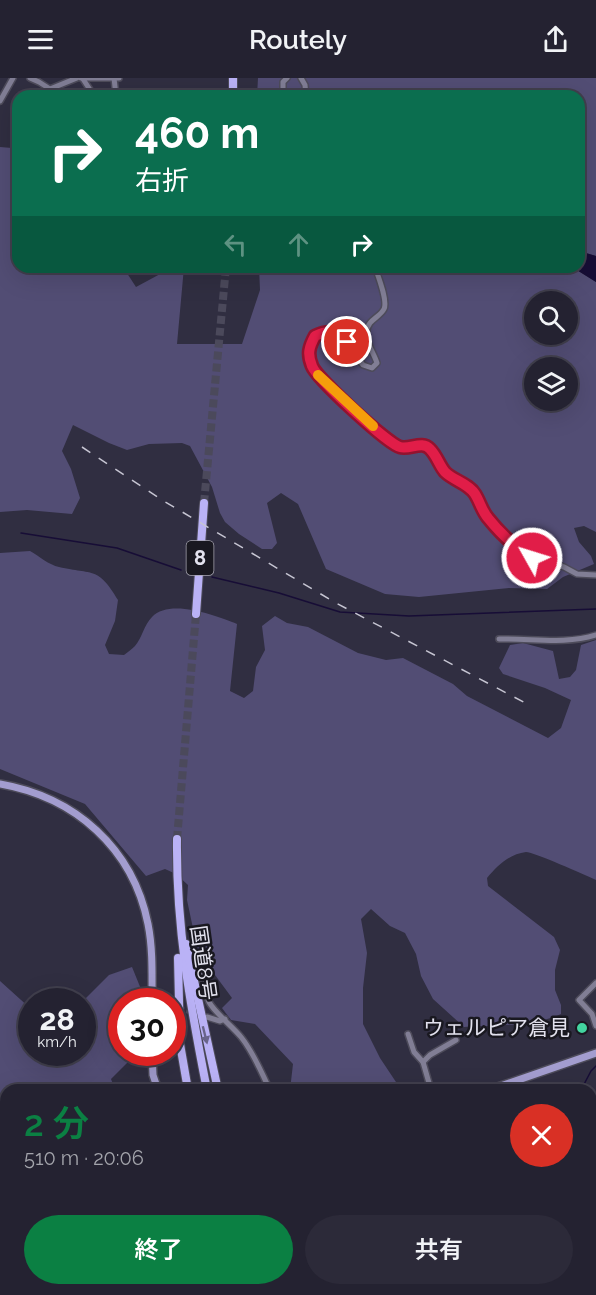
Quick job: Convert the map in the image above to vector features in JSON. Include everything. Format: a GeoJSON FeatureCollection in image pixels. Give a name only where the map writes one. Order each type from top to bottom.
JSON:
{"type":"FeatureCollection","features":[{"type":"Feature","properties":{"kind":"highway","name":"8"},"geometry":{"type":"LineString","coordinates":[[196,614],[204,503]]}},
{"type":"Feature","properties":{"kind":"highway","name":"国道8号"},"geometry":{"type":"LineString","coordinates":[[177,839],[177,896],[181,946],[206,1084]]}},
{"type":"Feature","properties":{"kind":"highway"},"geometry":{"type":"LineString","coordinates":[[177,896],[192,976],[217,1084]]}},
{"type":"Feature","properties":{"kind":"highway"},"geometry":{"type":"LineString","coordinates":[[181,946],[178,955],[180,1044],[187,1084]]}},
{"type":"Feature","properties":{"kind":"main road"},"geometry":{"type":"LineString","coordinates":[[0,784],[20,787],[59,802],[92,825],[115,849],[140,896],[148,924],[154,988]]}},
{"type":"Feature","properties":{"kind":"main road"},"geometry":{"type":"LineString","coordinates":[[506,1084],[596,1053]]}},
{"type":"Feature","properties":{"kind":"main road"},"geometry":{"type":"LineString","coordinates":[[153,1066],[156,1084]]}},
{"type":"Feature","properties":{"kind":"street"},"geometry":{"type":"LineString","coordinates":[[0,100],[13,78]]}},
{"type":"Feature","properties":{"kind":"street"},"geometry":{"type":"LineString","coordinates":[[30,78],[39,82],[47,90]]}},
{"type":"Feature","properties":{"kind":"street"},"geometry":{"type":"LineString","coordinates":[[56,90],[81,78],[116,78]]}},
{"type":"Feature","properties":{"kind":"street"},"geometry":{"type":"LineString","coordinates":[[377,273],[386,303],[384,310],[368,324],[366,334],[367,343],[377,363],[375,366],[368,368],[363,365],[339,333],[326,332],[315,336],[310,346],[308,353],[313,368],[339,396],[393,443],[400,447],[422,444],[428,446],[447,474],[474,493],[488,519],[521,551],[532,558],[564,567],[576,574],[596,575]]}},
{"type":"Feature","properties":{"kind":"street"},"geometry":{"type":"LineString","coordinates":[[499,639],[525,638],[541,641],[596,635]]}},
{"type":"Feature","properties":{"kind":"street"},"geometry":{"type":"LineString","coordinates":[[198,962],[210,1004],[252,1052],[267,1084]]}},
{"type":"Feature","properties":{"kind":"street"},"geometry":{"type":"LineString","coordinates":[[596,982],[579,1000],[592,1014],[596,1026]]}},
{"type":"Feature","properties":{"kind":"street"},"geometry":{"type":"LineString","coordinates":[[207,1017],[220,1021],[225,1019]]}},
{"type":"Feature","properties":{"kind":"street"},"geometry":{"type":"LineString","coordinates":[[408,1034],[414,1052],[423,1062],[429,1084]]}},
{"type":"Feature","properties":{"kind":"street"},"geometry":{"type":"LineString","coordinates":[[423,1062],[430,1055],[456,1040]]}},
{"type":"Feature","properties":{"kind":"shaded area"},"geometry":{"type":"Polygon","coordinates":[[[258,78],[596,78],[596,256],[585,253],[585,90],[257,90],[258,78]]]}},
{"type":"Feature","properties":{"kind":"shaded area"},"geometry":{"type":"Polygon","coordinates":[[[0,147],[12,148],[12,273],[127,273],[136,287],[162,273],[183,273],[177,344],[242,344],[260,290],[259,273],[582,273],[596,282],[596,532],[584,526],[574,528],[579,542],[591,556],[594,564],[563,577],[547,589],[509,588],[419,597],[385,594],[326,569],[298,504],[281,493],[267,503],[277,543],[272,549],[262,549],[225,522],[212,487],[190,446],[182,443],[149,444],[127,450],[73,425],[62,451],[71,469],[80,498],[72,514],[27,510],[0,512],[0,147]]]}},
{"type":"Feature","properties":{"kind":"shaded area"},"geometry":{"type":"Polygon","coordinates":[[[585,253],[596,256],[596,282],[582,273],[585,273],[585,253]]]}},
{"type":"Feature","properties":{"kind":"shaded area"},"geometry":{"type":"Polygon","coordinates":[[[30,551],[55,566],[100,577],[118,600],[115,621],[105,645],[109,654],[124,655],[137,643],[152,617],[170,609],[194,610],[237,624],[230,691],[244,698],[253,691],[256,667],[265,650],[262,626],[275,616],[287,623],[308,627],[358,653],[386,660],[403,658],[453,684],[467,696],[548,738],[561,728],[571,700],[545,688],[503,674],[499,668],[510,645],[523,643],[553,651],[559,679],[570,677],[576,670],[581,645],[596,640],[596,880],[526,852],[509,858],[487,878],[488,886],[554,937],[560,950],[555,970],[555,990],[561,1005],[561,1014],[526,1023],[464,1027],[433,999],[421,976],[416,954],[405,933],[390,926],[371,909],[361,919],[367,953],[363,988],[363,1024],[396,1084],[291,1084],[293,1064],[255,1024],[231,1020],[222,1008],[232,998],[198,952],[187,900],[188,885],[176,874],[165,869],[146,876],[85,804],[0,769],[0,553],[30,551]]]}},
{"type":"Feature","properties":{"kind":"shaded area"},"geometry":{"type":"Polygon","coordinates":[[[132,967],[141,988],[108,988],[108,1066],[124,1066],[111,1079],[113,1084],[0,1084],[0,981],[18,997],[18,1066],[96,1066],[96,988],[109,975],[132,967]]]}},
{"type":"Feature","properties":{"kind":"waterway"},"geometry":{"type":"LineString","coordinates":[[21,533],[117,548],[181,570]]}},
{"type":"Feature","properties":{"kind":"waterway"},"geometry":{"type":"LineString","coordinates":[[212,577],[279,593],[340,612],[409,616],[596,609]]}},
{"type":"Feature","properties":{"kind":"waterway"},"geometry":{"type":"LineString","coordinates":[[584,1084],[596,1066]]}},
{"type":"Feature","properties":{"kind":"tunnel"},"geometry":{"type":"LineString","coordinates":[[204,503],[225,273]]}},
{"type":"Feature","properties":{"kind":"tunnel"},"geometry":{"type":"LineString","coordinates":[[177,839],[196,614]]}},
{"type":"Feature","properties":{"kind":"tunnel"},"geometry":{"type":"LineString","coordinates":[[186,1010],[194,1013]]}},
{"type":"Feature","properties":{"kind":"railway"},"geometry":{"type":"LineString","coordinates":[[82,447],[162,500],[336,603],[531,706]]}},
{"type":"Feature","properties":{"kind":"slow traffic"},"geometry":{"type":"LineString","coordinates":[[318,375],[373,426]]}},
{"type":"Feature","properties":{"kind":"place","name":"ウェルピア倉見"},"geometry":{"type":"Point","coordinates":[582,1028]}},
{"type":"Feature","properties":{"kind":"route"},"geometry":{"type":"LineString","coordinates":[[347,342],[339,333],[326,332],[315,336],[308,353],[313,368],[323,382],[365,421],[393,443],[400,447],[422,444],[428,446],[447,474],[474,493],[488,519],[521,551],[532,558]]}}]}
